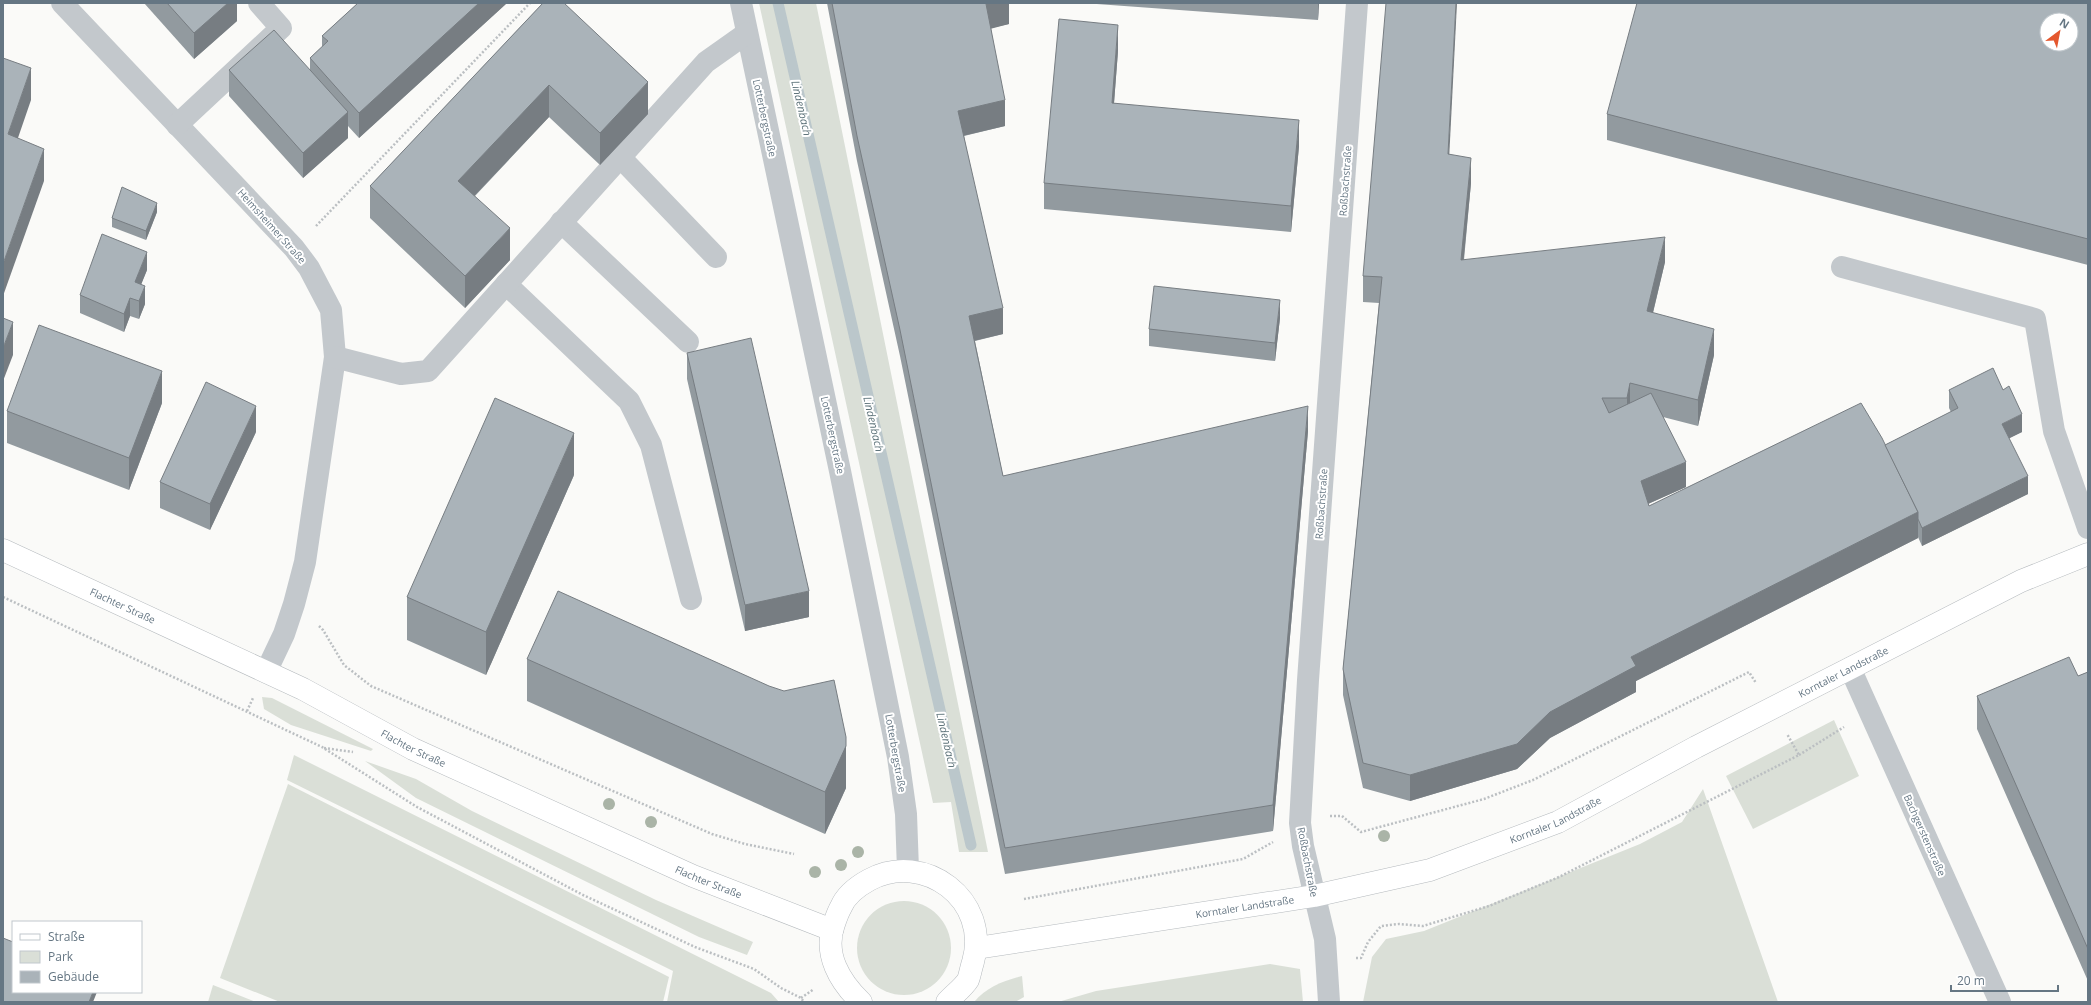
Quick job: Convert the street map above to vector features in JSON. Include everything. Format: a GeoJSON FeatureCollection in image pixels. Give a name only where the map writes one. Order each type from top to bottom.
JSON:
{"type":"FeatureCollection","features":[{"type":"Feature","properties":{"kind":"main road","name":"Flachter Straße"},"geometry":{"type":"LineString","coordinates":[[3,550],[303,689],[427,756],[693,876],[832,930]]}},
{"type":"Feature","properties":{"kind":"main road","name":"Korntaler Landstraße"},"geometry":{"type":"LineString","coordinates":[[977,948],[1314,896],[1430,870],[1558,822],[1696,747],[2021,581],[2088,554]]}},
{"type":"Feature","properties":{"kind":"main road"},"geometry":{"type":"LineString","coordinates":[[861,1002],[847,989],[836,971],[831,951],[832,930],[841,906],[858,886],[882,873],[908,870],[936,878],[959,895],[973,920],[977,948],[968,980],[947,1002]]}},
{"type":"Feature","properties":{"kind":"street","name":"Heimsheimer Straße"},"geometry":{"type":"LineString","coordinates":[[62,3],[294,248],[309,268],[331,310],[335,357],[305,562],[284,634],[266,672]]}},
{"type":"Feature","properties":{"kind":"street"},"geometry":{"type":"LineString","coordinates":[[177,125],[281,28],[259,3]]}},
{"type":"Feature","properties":{"kind":"street","name":"Lotterbergstraße"},"geometry":{"type":"LineString","coordinates":[[741,3],[840,471],[898,757],[906,814],[908,870]]}},
{"type":"Feature","properties":{"kind":"street","name":"Roßbachstraße"},"geometry":{"type":"LineString","coordinates":[[1329,1002],[1325,939],[1303,846],[1300,823],[1308,680],[1357,3]]}},
{"type":"Feature","properties":{"kind":"street"},"geometry":{"type":"LineString","coordinates":[[335,357],[401,374],[428,371],[706,62],[747,33]]}},
{"type":"Feature","properties":{"kind":"street"},"geometry":{"type":"LineString","coordinates":[[620,157],[716,257]]}},
{"type":"Feature","properties":{"kind":"street"},"geometry":{"type":"LineString","coordinates":[[561,222],[688,342]]}},
{"type":"Feature","properties":{"kind":"street"},"geometry":{"type":"LineString","coordinates":[[1842,267],[2035,318],[2054,431],[2088,528]]}},
{"type":"Feature","properties":{"kind":"street"},"geometry":{"type":"LineString","coordinates":[[506,284],[629,401],[651,445],[691,599]]}},
{"type":"Feature","properties":{"kind":"street","name":"Bachgerstenstraße"},"geometry":{"type":"LineString","coordinates":[[1850,668],[2000,1002]]}},
{"type":"Feature","properties":{"kind":"path"},"geometry":{"type":"LineString","coordinates":[[294,248],[530,3]]}},
{"type":"Feature","properties":{"kind":"path"},"geometry":{"type":"LineString","coordinates":[[3,597],[322,747],[417,807],[583,895],[694,946],[754,969],[781,988],[801,998],[804,1002]]}},
{"type":"Feature","properties":{"kind":"path"},"geometry":{"type":"LineString","coordinates":[[294,604],[323,630],[344,665],[371,686],[712,834],[745,844],[794,854]]}},
{"type":"Feature","properties":{"kind":"path"},"geometry":{"type":"LineString","coordinates":[[1799,755],[1870,712]]}},
{"type":"Feature","properties":{"kind":"green space"},"geometry":{"type":"Polygon","coordinates":[[[759,3],[816,3],[988,852],[959,852],[951,802],[933,803],[759,3]]]}},
{"type":"Feature","properties":{"kind":"green space"},"geometry":{"type":"Polygon","coordinates":[[[262,697],[272,698],[373,749],[371,751],[291,725],[264,709],[262,697]]]}},
{"type":"Feature","properties":{"kind":"green space"},"geometry":{"type":"Polygon","coordinates":[[[1834,720],[1859,776],[1753,829],[1726,776],[1834,720]]]}},
{"type":"Feature","properties":{"kind":"green space"},"geometry":{"type":"Polygon","coordinates":[[[294,755],[771,993],[779,1002],[667,1002],[673,971],[287,780],[294,755]]]}},
{"type":"Feature","properties":{"kind":"green space"},"geometry":{"type":"Polygon","coordinates":[[[365,761],[416,779],[472,811],[656,900],[753,942],[747,955],[699,937],[416,798],[365,761]]]}},
{"type":"Feature","properties":{"kind":"green space"},"geometry":{"type":"Polygon","coordinates":[[[288,784],[669,977],[663,1002],[280,1002],[220,978],[288,784]]]}},
{"type":"Feature","properties":{"kind":"green space"},"geometry":{"type":"Polygon","coordinates":[[[1703,789],[1778,1002],[1363,1002],[1372,957],[1386,939],[1424,931],[1640,844],[1682,822],[1703,789]]]}},
{"type":"Feature","properties":{"kind":"green space"},"geometry":{"type":"Polygon","coordinates":[[[904,901],[922,904],[937,915],[948,930],[951,948],[948,966],[937,981],[922,992],[904,995],[886,992],[871,981],[860,966],[857,948],[860,930],[871,915],[886,904],[904,901]]]}},
{"type":"Feature","properties":{"kind":"green space"},"geometry":{"type":"Polygon","coordinates":[[[1270,964],[1300,969],[1303,1002],[1058,1002],[1096,991],[1270,964]]]}},
{"type":"Feature","properties":{"kind":"green space"},"geometry":{"type":"Polygon","coordinates":[[[1022,976],[1024,997],[1015,1002],[974,1002],[990,988],[1022,976]]]}},
{"type":"Feature","properties":{"kind":"green space"},"geometry":{"type":"Polygon","coordinates":[[[213,985],[256,1002],[208,1002],[213,985]]]}},
{"type":"Feature","properties":{"kind":"building"},"geometry":{"type":"Polygon","coordinates":[[[167,3],[228,3],[194,33],[167,3]]]}},
{"type":"Feature","properties":{"kind":"building"},"geometry":{"type":"Polygon","coordinates":[[[358,3],[479,3],[359,113],[310,58],[328,41],[322,36],[358,3]]]}},
{"type":"Feature","properties":{"kind":"building"},"geometry":{"type":"Polygon","coordinates":[[[543,3],[564,3],[648,82],[600,133],[549,85],[458,181],[510,228],[465,276],[370,186],[543,3]]]}},
{"type":"Feature","properties":{"kind":"building"},"geometry":{"type":"Polygon","coordinates":[[[832,3],[990,3],[986,4],[1005,100],[958,111],[1003,308],[969,316],[1003,476],[1308,406],[1273,805],[1005,848],[900,330],[857,136],[832,3]]]}},
{"type":"Feature","properties":{"kind":"building"},"geometry":{"type":"Polygon","coordinates":[[[1386,3],[1456,3],[1448,154],[1471,158],[1461,260],[1665,237],[1647,311],[1714,329],[1698,400],[1630,383],[1627,398],[1602,398],[1609,413],[1651,393],[1686,462],[1641,481],[1649,506],[1861,403],[1882,438],[1918,512],[1631,657],[1636,666],[1550,712],[1517,744],[1410,775],[1363,763],[1343,669],[1382,277],[1363,276],[1386,3]]]}},
{"type":"Feature","properties":{"kind":"building"},"geometry":{"type":"Polygon","coordinates":[[[1637,3],[2088,3],[2088,239],[1607,114],[1637,3]]]}},
{"type":"Feature","properties":{"kind":"building"},"geometry":{"type":"Polygon","coordinates":[[[1059,19],[1118,25],[1112,103],[1299,120],[1291,206],[1044,183],[1059,19]]]}},
{"type":"Feature","properties":{"kind":"building"},"geometry":{"type":"Polygon","coordinates":[[[274,30],[348,112],[303,153],[229,70],[274,30]]]}},
{"type":"Feature","properties":{"kind":"building"},"geometry":{"type":"Polygon","coordinates":[[[3,58],[31,68],[8,134],[44,149],[3,264],[3,58]]]}},
{"type":"Feature","properties":{"kind":"building"},"geometry":{"type":"Polygon","coordinates":[[[122,187],[157,203],[146,231],[112,218],[122,187]]]}},
{"type":"Feature","properties":{"kind":"building"},"geometry":{"type":"Polygon","coordinates":[[[102,234],[147,252],[135,282],[145,286],[139,301],[130,298],[124,314],[80,295],[102,234]]]}},
{"type":"Feature","properties":{"kind":"building"},"geometry":{"type":"Polygon","coordinates":[[[1154,286],[1280,300],[1275,343],[1149,329],[1154,286]]]}},
{"type":"Feature","properties":{"kind":"building"},"geometry":{"type":"Polygon","coordinates":[[[3,318],[13,322],[3,348],[3,318]]]}},
{"type":"Feature","properties":{"kind":"building"},"geometry":{"type":"Polygon","coordinates":[[[39,325],[162,371],[129,458],[7,411],[39,325]]]}},
{"type":"Feature","properties":{"kind":"building"},"geometry":{"type":"Polygon","coordinates":[[[751,338],[809,591],[745,605],[687,353],[751,338]]]}},
{"type":"Feature","properties":{"kind":"building"},"geometry":{"type":"Polygon","coordinates":[[[1993,368],[2003,390],[2009,386],[2022,414],[2002,424],[2028,476],[1922,528],[1918,519],[1918,512],[1885,445],[1958,408],[1949,390],[1993,368]]]}},
{"type":"Feature","properties":{"kind":"building"},"geometry":{"type":"Polygon","coordinates":[[[206,382],[256,406],[210,504],[160,482],[206,382]]]}},
{"type":"Feature","properties":{"kind":"building"},"geometry":{"type":"Polygon","coordinates":[[[495,398],[574,433],[486,632],[407,597],[495,398]]]}},
{"type":"Feature","properties":{"kind":"building"},"geometry":{"type":"Polygon","coordinates":[[[558,591],[769,686],[784,691],[834,680],[846,737],[846,746],[825,792],[527,659],[558,591]]]}},
{"type":"Feature","properties":{"kind":"building"},"geometry":{"type":"Polygon","coordinates":[[[2069,657],[2078,676],[2088,672],[2088,949],[1977,696],[2069,657]]]}},
{"type":"Feature","properties":{"kind":"building"},"geometry":{"type":"Polygon","coordinates":[[[3,938],[12,942],[12,993],[93,993],[89,1002],[3,1002],[3,938]]]}},
{"type":"Feature","properties":{"kind":"waterway","name":"Lindenbach"},"geometry":{"type":"LineString","coordinates":[[778,3],[971,845]]}}]}
